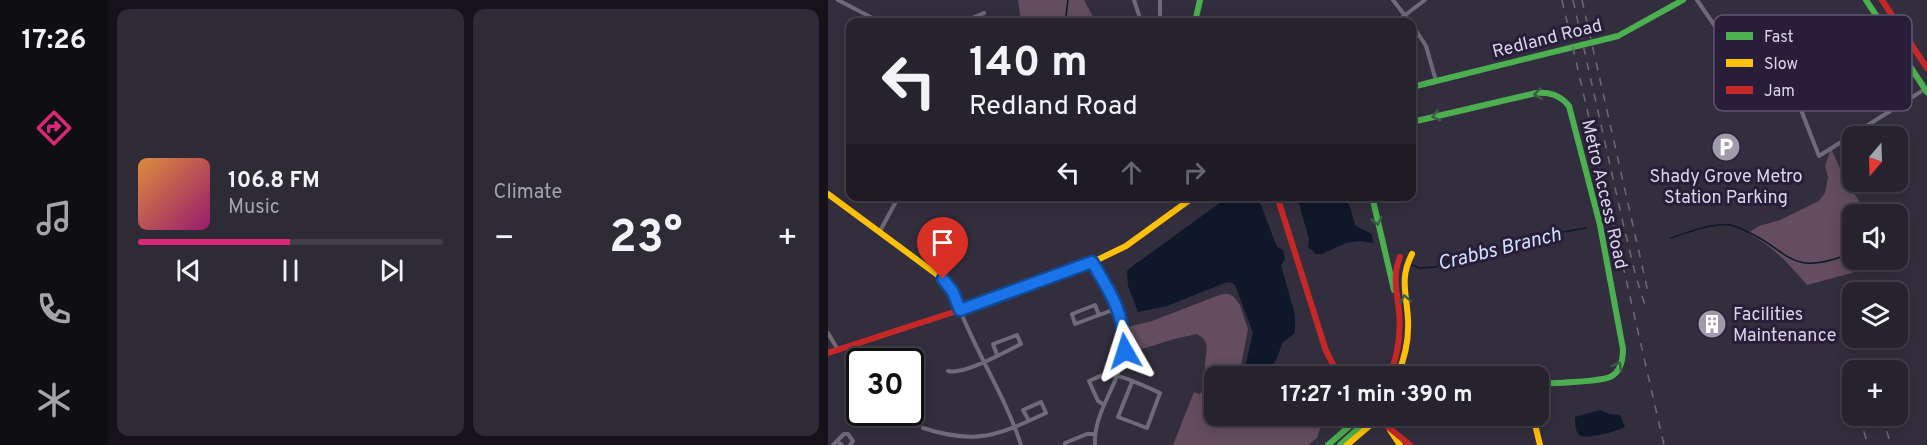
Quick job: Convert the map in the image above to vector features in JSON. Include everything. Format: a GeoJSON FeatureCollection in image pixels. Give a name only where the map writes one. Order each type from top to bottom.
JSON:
{"type":"FeatureCollection","features":[{"type":"Feature","properties":{"kind":"main road"},"geometry":{"type":"LineString","coordinates":[[1197,18],[1200,0]]}},
{"type":"Feature","properties":{"kind":"main road","name":"Redland Road"},"geometry":{"type":"LineString","coordinates":[[1416,86],[1604,40],[1639,26],[1683,0]]}},
{"type":"Feature","properties":{"kind":"main road"},"geometry":{"type":"LineString","coordinates":[[1866,0],[1876,15]]}},
{"type":"Feature","properties":{"kind":"main road"},"geometry":{"type":"LineString","coordinates":[[1882,0],[1892,15]]}},
{"type":"Feature","properties":{"kind":"main road"},"geometry":{"type":"LineString","coordinates":[[1912,45],[1927,68]]}},
{"type":"Feature","properties":{"kind":"main road"},"geometry":{"type":"LineString","coordinates":[[1912,67],[1926,88]]}},
{"type":"Feature","properties":{"kind":"main road","name":"Metro Access Road"},"geometry":{"type":"LineString","coordinates":[[1416,121],[1546,92],[1564,98],[1569,106],[1600,225],[1623,349],[1623,360],[1616,372],[1608,378],[1549,383]]}},
{"type":"Feature","properties":{"kind":"main road"},"geometry":{"type":"LineString","coordinates":[[828,194],[943,279],[953,292],[960,310]]}},
{"type":"Feature","properties":{"kind":"main road"},"geometry":{"type":"LineString","coordinates":[[828,353],[960,310],[1092,262],[1126,246],[1188,201]]}},
{"type":"Feature","properties":{"kind":"main road"},"geometry":{"type":"LineString","coordinates":[[1279,201],[1326,351],[1334,366]]}},
{"type":"Feature","properties":{"kind":"main road"},"geometry":{"type":"LineString","coordinates":[[1373,201],[1399,312],[1400,335],[1393,366]]}},
{"type":"Feature","properties":{"kind":"main road"},"geometry":{"type":"LineString","coordinates":[[1400,366],[1406,350],[1408,326],[1402,276],[1412,254]]}},
{"type":"Feature","properties":{"kind":"main road"},"geometry":{"type":"LineString","coordinates":[[1394,291],[1395,272],[1400,257]]}},
{"type":"Feature","properties":{"kind":"main road"},"geometry":{"type":"LineString","coordinates":[[1328,445],[1349,426]]}},
{"type":"Feature","properties":{"kind":"main road"},"geometry":{"type":"LineString","coordinates":[[1340,445],[1362,426]]}},
{"type":"Feature","properties":{"kind":"main road"},"geometry":{"type":"LineString","coordinates":[[1347,445],[1369,426]]}},
{"type":"Feature","properties":{"kind":"main road"},"geometry":{"type":"LineString","coordinates":[[1386,426],[1410,445]]}},
{"type":"Feature","properties":{"kind":"main road"},"geometry":{"type":"LineString","coordinates":[[1535,426],[1540,445]]}},
{"type":"Feature","properties":{"kind":"main road"},"geometry":{"type":"LineString","coordinates":[[1389,429],[1400,445]]}},
{"type":"Feature","properties":{"kind":"street"},"geometry":{"type":"LineString","coordinates":[[838,0],[872,18]]}},
{"type":"Feature","properties":{"kind":"street"},"geometry":{"type":"LineString","coordinates":[[1134,0],[1141,18]]}},
{"type":"Feature","properties":{"kind":"street"},"geometry":{"type":"LineString","coordinates":[[1160,0],[1160,18]]}},
{"type":"Feature","properties":{"kind":"street"},"geometry":{"type":"LineString","coordinates":[[1392,0],[1405,16]]}},
{"type":"Feature","properties":{"kind":"street"},"geometry":{"type":"LineString","coordinates":[[1402,18],[1425,0]]}},
{"type":"Feature","properties":{"kind":"street"},"geometry":{"type":"LineString","coordinates":[[1697,0],[1714,25]]}},
{"type":"Feature","properties":{"kind":"street"},"geometry":{"type":"LineString","coordinates":[[972,18],[984,13]]}},
{"type":"Feature","properties":{"kind":"street"},"geometry":{"type":"LineString","coordinates":[[1416,31],[1426,46],[1436,81]]}},
{"type":"Feature","properties":{"kind":"street"},"geometry":{"type":"LineString","coordinates":[[1912,97],[1926,88]]}},
{"type":"Feature","properties":{"kind":"street"},"geometry":{"type":"LineString","coordinates":[[1801,111],[1819,156],[1890,111]]}},
{"type":"Feature","properties":{"kind":"street"},"geometry":{"type":"LineString","coordinates":[[880,231],[896,201]]}},
{"type":"Feature","properties":{"kind":"street"},"geometry":{"type":"LineString","coordinates":[[1092,262],[1118,308],[1124,328],[1125,351],[1118,376],[1104,405],[1095,434],[1095,445]]}},
{"type":"Feature","properties":{"kind":"street"},"geometry":{"type":"LineString","coordinates":[[1099,315],[1095,305],[1072,314],[1075,324],[1118,308]]}},
{"type":"Feature","properties":{"kind":"street"},"geometry":{"type":"LineString","coordinates":[[960,310],[982,362],[1008,410],[1021,445]]}},
{"type":"Feature","properties":{"kind":"street"},"geometry":{"type":"LineString","coordinates":[[828,333],[838,350]]}},
{"type":"Feature","properties":{"kind":"street"},"geometry":{"type":"LineString","coordinates":[[948,371],[961,371],[982,362],[1021,344],[1017,334],[993,344],[997,355]]}},
{"type":"Feature","properties":{"kind":"street"},"geometry":{"type":"LineString","coordinates":[[1104,405],[1098,401],[1089,381],[1107,373],[1118,376],[1160,393],[1147,428],[1118,417],[1132,382]]}},
{"type":"Feature","properties":{"kind":"street"},"geometry":{"type":"LineString","coordinates":[[922,428],[950,437],[972,439],[990,437],[1029,421],[1046,413],[1041,402],[1023,410],[1029,421]]}},
{"type":"Feature","properties":{"kind":"street"},"geometry":{"type":"LineString","coordinates":[[832,445],[848,434],[853,441],[850,445]]}},
{"type":"Feature","properties":{"kind":"street"},"geometry":{"type":"LineString","coordinates":[[1065,445],[1087,434],[1095,434]]}},
{"type":"Feature","properties":{"kind":"street"},"geometry":{"type":"LineString","coordinates":[[837,441],[842,445]]}},
{"type":"Feature","properties":{"kind":"shaded area"},"geometry":{"type":"Polygon","coordinates":[[[1018,0],[1084,0],[1094,18],[1021,18],[1018,0]]]}},
{"type":"Feature","properties":{"kind":"shaded area"},"geometry":{"type":"Polygon","coordinates":[[[1831,148],[1842,173],[1842,192],[1853,192],[1861,204],[1842,204],[1842,270],[1863,270],[1807,285],[1780,256],[1748,233],[1759,226],[1780,220],[1819,201],[1825,193],[1828,177],[1825,166],[1831,148]]]}},
{"type":"Feature","properties":{"kind":"shaded area"},"geometry":{"type":"Polygon","coordinates":[[[1222,294],[1229,294],[1240,305],[1248,329],[1241,366],[1205,366],[1207,349],[1205,341],[1197,334],[1139,350],[1129,346],[1127,327],[1152,321],[1222,294]]]}},
{"type":"Feature","properties":{"kind":"shaded area"},"geometry":{"type":"Polygon","coordinates":[[[1204,391],[1204,426],[1321,426],[1317,438],[1308,445],[1173,445],[1194,392],[1199,394],[1204,391]]]}},
{"type":"Feature","properties":{"kind":"water"},"geometry":{"type":"Polygon","coordinates":[[[1222,201],[1258,201],[1277,247],[1283,250],[1285,259],[1281,265],[1295,315],[1295,333],[1283,342],[1272,366],[1245,366],[1253,333],[1235,285],[1230,282],[1225,283],[1167,306],[1138,312],[1128,286],[1127,271],[1222,201]]]}},
{"type":"Feature","properties":{"kind":"water"},"geometry":{"type":"Polygon","coordinates":[[[1298,201],[1345,201],[1349,205],[1356,226],[1372,234],[1373,243],[1360,241],[1346,243],[1322,254],[1316,254],[1308,247],[1309,239],[1298,201]]]}},
{"type":"Feature","properties":{"kind":"water"},"geometry":{"type":"Polygon","coordinates":[[[1600,410],[1620,415],[1625,427],[1594,436],[1579,435],[1575,417],[1600,410]]]}},
{"type":"Feature","properties":{"kind":"waterway","name":"Crabbs Branch"},"geometry":{"type":"LineString","coordinates":[[1065,18],[1068,0]]}},
{"type":"Feature","properties":{"kind":"waterway","name":"Crabbs Branch"},"geometry":{"type":"LineString","coordinates":[[1671,238],[1708,227],[1730,225],[1761,239],[1799,262],[1824,262],[1841,257]]}},
{"type":"Feature","properties":{"kind":"waterway","name":"Crabbs Branch"},"geometry":{"type":"LineString","coordinates":[[1412,265],[1419,268],[1435,267],[1451,259],[1511,246],[1540,236],[1586,228]]}},
{"type":"Feature","properties":{"kind":"railway"},"geometry":{"type":"LineString","coordinates":[[1562,0],[1664,445]]}},
{"type":"Feature","properties":{"kind":"railway"},"geometry":{"type":"LineString","coordinates":[[1573,0],[1623,223],[1645,305]]}},
{"type":"Feature","properties":{"kind":"railway"},"geometry":{"type":"LineString","coordinates":[[1582,0],[1648,292]]}},
{"type":"Feature","properties":{"kind":"railway"},"geometry":{"type":"LineString","coordinates":[[1862,426],[1868,445]]}},
{"type":"Feature","properties":{"kind":"railway"},"geometry":{"type":"LineString","coordinates":[[1885,426],[1891,445]]}},
{"type":"Feature","properties":{"kind":"traffic: fast"},"geometry":{"type":"LineString","coordinates":[[1196,18],[1200,0]]}},
{"type":"Feature","properties":{"kind":"traffic: fast"},"geometry":{"type":"LineString","coordinates":[[1416,86],[1618,36],[1683,0]]}},
{"type":"Feature","properties":{"kind":"traffic: fast"},"geometry":{"type":"LineString","coordinates":[[1866,0],[1876,15]]}},
{"type":"Feature","properties":{"kind":"traffic: fast"},"geometry":{"type":"LineString","coordinates":[[1912,69],[1927,92]]}},
{"type":"Feature","properties":{"kind":"traffic: fast"},"geometry":{"type":"LineString","coordinates":[[1416,121],[1536,93],[1554,95],[1569,106],[1600,225],[1623,357],[1619,369],[1610,377],[1549,383]]}},
{"type":"Feature","properties":{"kind":"traffic: fast"},"geometry":{"type":"LineString","coordinates":[[1373,201],[1394,290]]}},
{"type":"Feature","properties":{"kind":"traffic: fast"},"geometry":{"type":"LineString","coordinates":[[1328,445],[1350,426]]}},
{"type":"Feature","properties":{"kind":"traffic: fast"},"geometry":{"type":"LineString","coordinates":[[1340,445],[1361,426]]}},
{"type":"Feature","properties":{"kind":"traffic: slow"},"geometry":{"type":"LineString","coordinates":[[828,194],[943,279],[953,292],[960,310]]}},
{"type":"Feature","properties":{"kind":"traffic: slow"},"geometry":{"type":"LineString","coordinates":[[1093,262],[1126,246],[1188,201]]}},
{"type":"Feature","properties":{"kind":"traffic: slow"},"geometry":{"type":"LineString","coordinates":[[1400,366],[1408,327],[1405,279],[1412,254]]}},
{"type":"Feature","properties":{"kind":"traffic: slow"},"geometry":{"type":"LineString","coordinates":[[1347,445],[1369,426]]}},
{"type":"Feature","properties":{"kind":"traffic: slow"},"geometry":{"type":"LineString","coordinates":[[1535,426],[1540,445]]}},
{"type":"Feature","properties":{"kind":"traffic: slow"},"geometry":{"type":"LineString","coordinates":[[1390,430],[1400,445]]}},
{"type":"Feature","properties":{"kind":"traffic: jam"},"geometry":{"type":"LineString","coordinates":[[1882,0],[1892,15]]}},
{"type":"Feature","properties":{"kind":"traffic: jam"},"geometry":{"type":"LineString","coordinates":[[1912,45],[1927,68]]}},
{"type":"Feature","properties":{"kind":"traffic: jam"},"geometry":{"type":"LineString","coordinates":[[1279,201],[1326,351],[1334,366]]}},
{"type":"Feature","properties":{"kind":"traffic: jam"},"geometry":{"type":"LineString","coordinates":[[1393,366],[1399,337],[1400,320],[1396,277],[1400,257]]}},
{"type":"Feature","properties":{"kind":"traffic: jam"},"geometry":{"type":"LineString","coordinates":[[828,353],[960,310],[1093,262]]}},
{"type":"Feature","properties":{"kind":"traffic: jam"},"geometry":{"type":"LineString","coordinates":[[1387,426],[1410,445]]}},
{"type":"Feature","properties":{"kind":"place","name":"Shady Grove Metro Station Parking"},"geometry":{"type":"Point","coordinates":[1726,147]}},
{"type":"Feature","properties":{"kind":"place","name":"Facilities Maintenance"},"geometry":{"type":"Point","coordinates":[1712,324]}},
{"type":"Feature","properties":{"kind":"route"},"geometry":{"type":"LineString","coordinates":[[943,279],[953,292],[960,310],[1092,262],[1116,301],[1124,328],[1125,351]]}}]}
